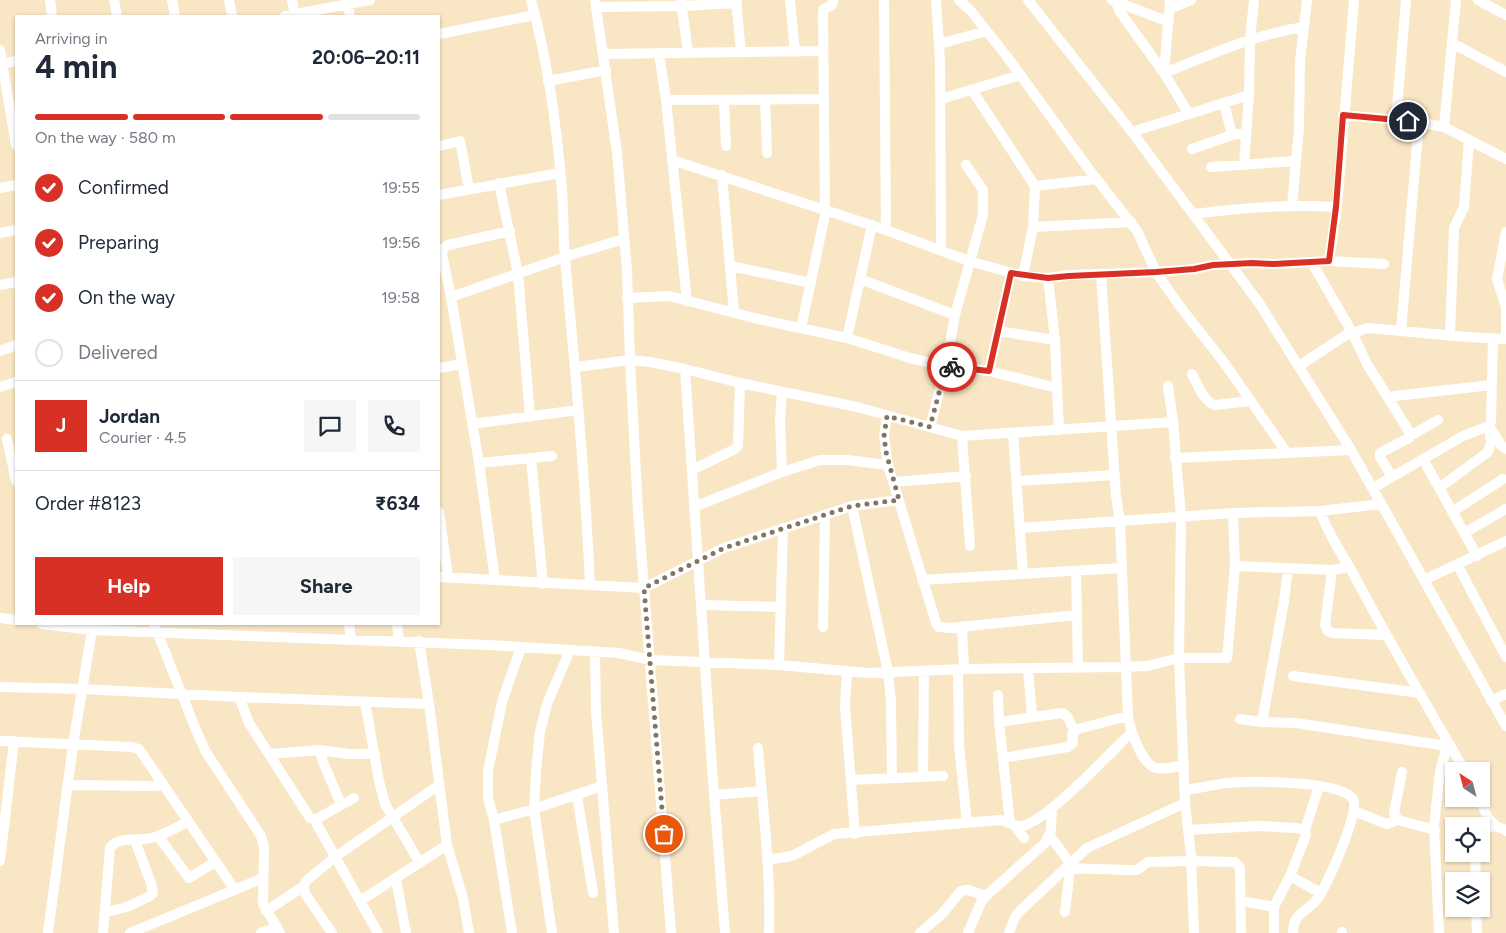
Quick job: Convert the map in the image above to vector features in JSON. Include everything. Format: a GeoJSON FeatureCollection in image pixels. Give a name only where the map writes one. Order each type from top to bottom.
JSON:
{"type":"FeatureCollection","features":[{"type":"Feature","properties":{"kind":"street"},"geometry":{"type":"LineString","coordinates":[[50,0],[52,15]]}},
{"type":"Feature","properties":{"kind":"street"},"geometry":{"type":"LineString","coordinates":[[114,0],[118,15]]}},
{"type":"Feature","properties":{"kind":"street"},"geometry":{"type":"LineString","coordinates":[[172,0],[175,15]]}},
{"type":"Feature","properties":{"kind":"street"},"geometry":{"type":"LineString","coordinates":[[229,0],[232,15]]}},
{"type":"Feature","properties":{"kind":"street"},"geometry":{"type":"LineString","coordinates":[[292,0],[292,15]]}},
{"type":"Feature","properties":{"kind":"street"},"geometry":{"type":"LineString","coordinates":[[296,15],[347,2],[370,0]]}},
{"type":"Feature","properties":{"kind":"street"},"geometry":{"type":"LineString","coordinates":[[531,0],[547,65],[560,173],[565,258],[586,490],[590,585]]}},
{"type":"Feature","properties":{"kind":"street"},"geometry":{"type":"LineString","coordinates":[[790,0],[795,52]]}},
{"type":"Feature","properties":{"kind":"street"},"geometry":{"type":"LineString","coordinates":[[801,328],[825,210],[822,12],[832,5],[833,0]]}},
{"type":"Feature","properties":{"kind":"street"},"geometry":{"type":"LineString","coordinates":[[884,0],[886,230]]}},
{"type":"Feature","properties":{"kind":"street"},"geometry":{"type":"LineString","coordinates":[[936,0],[941,99],[941,250]]}},
{"type":"Feature","properties":{"kind":"street"},"geometry":{"type":"LineString","coordinates":[[959,0],[971,10],[1137,230],[1156,272],[1287,453]]}},
{"type":"Feature","properties":{"kind":"street"},"geometry":{"type":"LineString","coordinates":[[1028,0],[1132,132],[1259,303],[1351,450],[1506,726]]}},
{"type":"Feature","properties":{"kind":"street"},"geometry":{"type":"LineString","coordinates":[[1164,73],[1170,4],[1191,0]]}},
{"type":"Feature","properties":{"kind":"street"},"geometry":{"type":"LineString","coordinates":[[1244,165],[1249,95],[1250,39],[1254,0]]}},
{"type":"Feature","properties":{"kind":"street"},"geometry":{"type":"LineString","coordinates":[[1292,205],[1299,128],[1300,61],[1307,0]]}},
{"type":"Feature","properties":{"kind":"street"},"geometry":{"type":"LineString","coordinates":[[1329,261],[1336,207],[1354,0]]}},
{"type":"Feature","properties":{"kind":"street"},"geometry":{"type":"LineString","coordinates":[[1396,120],[1406,0]]}},
{"type":"Feature","properties":{"kind":"street"},"geometry":{"type":"LineString","coordinates":[[1444,127],[1456,0]]}},
{"type":"Feature","properties":{"kind":"street"},"geometry":{"type":"LineString","coordinates":[[1478,0],[1506,15]]}},
{"type":"Feature","properties":{"kind":"street"},"geometry":{"type":"LineString","coordinates":[[1114,1],[1190,114]]}},
{"type":"Feature","properties":{"kind":"street"},"geometry":{"type":"LineString","coordinates":[[1114,1],[1169,22]]}},
{"type":"Feature","properties":{"kind":"street"},"geometry":{"type":"LineString","coordinates":[[347,2],[350,15]]}},
{"type":"Feature","properties":{"kind":"street"},"geometry":{"type":"LineString","coordinates":[[672,933],[644,588],[624,239],[617,153],[596,3],[736,2],[740,52]]}},
{"type":"Feature","properties":{"kind":"street"},"geometry":{"type":"LineString","coordinates":[[681,3],[688,53]]}},
{"type":"Feature","properties":{"kind":"street"},"geometry":{"type":"LineString","coordinates":[[440,34],[535,15]]}},
{"type":"Feature","properties":{"kind":"street"},"geometry":{"type":"LineString","coordinates":[[1164,73],[1250,39],[1286,29],[1304,27]]}},
{"type":"Feature","properties":{"kind":"street"},"geometry":{"type":"LineString","coordinates":[[939,44],[987,31]]}},
{"type":"Feature","properties":{"kind":"street"},"geometry":{"type":"LineString","coordinates":[[1452,42],[1506,72]]}},
{"type":"Feature","properties":{"kind":"street"},"geometry":{"type":"LineString","coordinates":[[0,50],[15,140]]}},
{"type":"Feature","properties":{"kind":"street"},"geometry":{"type":"LineString","coordinates":[[603,54],[823,52]]}},
{"type":"Feature","properties":{"kind":"street"},"geometry":{"type":"LineString","coordinates":[[659,54],[666,100],[687,301]]}},
{"type":"Feature","properties":{"kind":"street"},"geometry":{"type":"LineString","coordinates":[[1,64],[15,61]]}},
{"type":"Feature","properties":{"kind":"street"},"geometry":{"type":"LineString","coordinates":[[548,81],[606,70]]}},
{"type":"Feature","properties":{"kind":"street"},"geometry":{"type":"LineString","coordinates":[[941,99],[1020,75]]}},
{"type":"Feature","properties":{"kind":"street"},"geometry":{"type":"LineString","coordinates":[[972,90],[1035,186],[1033,227],[1023,276]]}},
{"type":"Feature","properties":{"kind":"street"},"geometry":{"type":"LineString","coordinates":[[1132,132],[1249,95]]}},
{"type":"Feature","properties":{"kind":"street"},"geometry":{"type":"LineString","coordinates":[[666,100],[823,99]]}},
{"type":"Feature","properties":{"kind":"street"},"geometry":{"type":"LineString","coordinates":[[765,100],[767,153]]}},
{"type":"Feature","properties":{"kind":"street"},"geometry":{"type":"LineString","coordinates":[[724,101],[726,146]]}},
{"type":"Feature","properties":{"kind":"street"},"geometry":{"type":"LineString","coordinates":[[1224,103],[1232,135]]}},
{"type":"Feature","properties":{"kind":"street"},"geometry":{"type":"LineString","coordinates":[[1343,115],[1419,122],[1444,127],[1456,131],[1469,141],[1506,159]]}},
{"type":"Feature","properties":{"kind":"street"},"geometry":{"type":"LineString","coordinates":[[1401,331],[1419,122]]}},
{"type":"Feature","properties":{"kind":"street"},"geometry":{"type":"LineString","coordinates":[[1192,149],[1232,135],[1246,133]]}},
{"type":"Feature","properties":{"kind":"street"},"geometry":{"type":"LineString","coordinates":[[440,146],[460,141],[469,189]]}},
{"type":"Feature","properties":{"kind":"street"},"geometry":{"type":"LineString","coordinates":[[1450,336],[1454,228],[1464,207],[1469,141]]}},
{"type":"Feature","properties":{"kind":"street"},"geometry":{"type":"LineString","coordinates":[[672,160],[872,225],[969,261],[1023,276],[1048,278],[1156,272],[1194,269],[1213,265],[1252,263],[1312,263],[1329,261],[1384,264]]}},
{"type":"Feature","properties":{"kind":"street"},"geometry":{"type":"LineString","coordinates":[[1212,167],[1296,161]]}},
{"type":"Feature","properties":{"kind":"street"},"geometry":{"type":"LineString","coordinates":[[930,427],[946,366],[955,315],[983,215],[983,190],[966,165]]}},
{"type":"Feature","properties":{"kind":"street"},"geometry":{"type":"LineString","coordinates":[[440,195],[560,173]]}},
{"type":"Feature","properties":{"kind":"street"},"geometry":{"type":"LineString","coordinates":[[722,176],[734,313]]}},
{"type":"Feature","properties":{"kind":"street"},"geometry":{"type":"LineString","coordinates":[[1035,186],[1097,179]]}},
{"type":"Feature","properties":{"kind":"street"},"geometry":{"type":"LineString","coordinates":[[499,183],[518,274],[530,417]]}},
{"type":"Feature","properties":{"kind":"street"},"geometry":{"type":"LineString","coordinates":[[0,188],[15,185]]}},
{"type":"Feature","properties":{"kind":"street"},"geometry":{"type":"LineString","coordinates":[[1193,214],[1248,207],[1292,205],[1336,207]]}},
{"type":"Feature","properties":{"kind":"street"},"geometry":{"type":"LineString","coordinates":[[1033,227],[1131,222]]}},
{"type":"Feature","properties":{"kind":"street"},"geometry":{"type":"LineString","coordinates":[[847,338],[872,225]]}},
{"type":"Feature","properties":{"kind":"street"},"geometry":{"type":"LineString","coordinates":[[0,233],[15,230]]}},
{"type":"Feature","properties":{"kind":"street"},"geometry":{"type":"LineString","coordinates":[[495,580],[479,463],[442,254],[443,249],[448,245],[510,231]]}},
{"type":"Feature","properties":{"kind":"street"},"geometry":{"type":"LineString","coordinates":[[1299,366],[1352,332],[1368,328],[1506,339],[1506,308],[1497,279],[1506,232]]}},
{"type":"Feature","properties":{"kind":"street"},"geometry":{"type":"LineString","coordinates":[[451,297],[624,239]]}},
{"type":"Feature","properties":{"kind":"street"},"geometry":{"type":"LineString","coordinates":[[1312,263],[1352,332],[1367,364],[1410,433],[1410,436]]}},
{"type":"Feature","properties":{"kind":"street"},"geometry":{"type":"LineString","coordinates":[[730,266],[811,283]]}},
{"type":"Feature","properties":{"kind":"street"},"geometry":{"type":"LineString","coordinates":[[989,371],[1011,273]]}},
{"type":"Feature","properties":{"kind":"street"},"geometry":{"type":"LineString","coordinates":[[1102,275],[1115,475],[1120,522],[1124,667],[1128,716],[1131,733],[1144,758],[1152,767],[1158,769],[1184,765]]}},
{"type":"Feature","properties":{"kind":"street"},"geometry":{"type":"LineString","coordinates":[[1048,278],[1060,430]]}},
{"type":"Feature","properties":{"kind":"street"},"geometry":{"type":"LineString","coordinates":[[860,279],[955,315]]}},
{"type":"Feature","properties":{"kind":"street"},"geometry":{"type":"LineString","coordinates":[[0,285],[15,282]]}},
{"type":"Feature","properties":{"kind":"street"},"geometry":{"type":"LineString","coordinates":[[627,298],[669,296],[734,313],[847,338],[910,358],[946,366],[989,371],[1058,388]]}},
{"type":"Feature","properties":{"kind":"street"},"geometry":{"type":"LineString","coordinates":[[998,331],[1054,340]]}},
{"type":"Feature","properties":{"kind":"street"},"geometry":{"type":"LineString","coordinates":[[1439,488],[1488,452],[1491,443],[1489,426],[1491,422],[1493,338]]}},
{"type":"Feature","properties":{"kind":"street"},"geometry":{"type":"LineString","coordinates":[[0,351],[15,345]]}},
{"type":"Feature","properties":{"kind":"street"},"geometry":{"type":"LineString","coordinates":[[576,367],[630,360],[685,368],[740,383],[857,407],[962,436],[1173,422]]}},
{"type":"Feature","properties":{"kind":"street"},"geometry":{"type":"LineString","coordinates":[[440,368],[462,364]]}},
{"type":"Feature","properties":{"kind":"street"},"geometry":{"type":"LineString","coordinates":[[685,368],[714,795],[727,932]]}},
{"type":"Feature","properties":{"kind":"street"},"geometry":{"type":"LineString","coordinates":[[1192,374],[1210,404],[1251,401]]}},
{"type":"Feature","properties":{"kind":"street"},"geometry":{"type":"LineString","coordinates":[[0,387],[15,382]]}},
{"type":"Feature","properties":{"kind":"street"},"geometry":{"type":"LineString","coordinates":[[692,470],[738,446],[740,383]]}},
{"type":"Feature","properties":{"kind":"street"},"geometry":{"type":"LineString","coordinates":[[1387,397],[1492,385]]}},
{"type":"Feature","properties":{"kind":"street"},"geometry":{"type":"LineString","coordinates":[[1168,386],[1181,516],[1179,658],[1186,790],[1185,803],[1191,861],[1194,933]]}},
{"type":"Feature","properties":{"kind":"street"},"geometry":{"type":"LineString","coordinates":[[782,392],[780,420],[782,472]]}},
{"type":"Feature","properties":{"kind":"street"},"geometry":{"type":"LineString","coordinates":[[472,424],[578,410]]}},
{"type":"Feature","properties":{"kind":"street"},"geometry":{"type":"LineString","coordinates":[[887,416],[884,436],[888,465],[936,623],[939,626],[950,628],[1077,615]]}},
{"type":"Feature","properties":{"kind":"street"},"geometry":{"type":"LineString","coordinates":[[1392,477],[1380,457],[1380,453],[1438,420]]}},
{"type":"Feature","properties":{"kind":"street"},"geometry":{"type":"LineString","coordinates":[[1489,426],[1501,445],[1506,449]]}},
{"type":"Feature","properties":{"kind":"street"},"geometry":{"type":"LineString","coordinates":[[1373,488],[1463,436],[1489,426]]}},
{"type":"Feature","properties":{"kind":"street"},"geometry":{"type":"LineString","coordinates":[[1014,434],[1023,574]]}},
{"type":"Feature","properties":{"kind":"street"},"geometry":{"type":"LineString","coordinates":[[962,436],[970,546]]}},
{"type":"Feature","properties":{"kind":"street"},"geometry":{"type":"LineString","coordinates":[[8,439],[15,476]]}},
{"type":"Feature","properties":{"kind":"street"},"geometry":{"type":"LineString","coordinates":[[1175,458],[1351,450]]}},
{"type":"Feature","properties":{"kind":"street"},"geometry":{"type":"LineString","coordinates":[[479,463],[552,456]]}},
{"type":"Feature","properties":{"kind":"street"},"geometry":{"type":"LineString","coordinates":[[531,458],[543,584]]}},
{"type":"Feature","properties":{"kind":"street"},"geometry":{"type":"LineString","coordinates":[[1423,459],[1476,556]]}},
{"type":"Feature","properties":{"kind":"street"},"geometry":{"type":"LineString","coordinates":[[694,507],[782,472],[820,460],[846,460],[888,465]]}},
{"type":"Feature","properties":{"kind":"street"},"geometry":{"type":"LineString","coordinates":[[1017,481],[1115,475]]}},
{"type":"Feature","properties":{"kind":"street"},"geometry":{"type":"LineString","coordinates":[[894,482],[966,476]]}},
{"type":"Feature","properties":{"kind":"street"},"geometry":{"type":"LineString","coordinates":[[1452,512],[1503,479]]}},
{"type":"Feature","properties":{"kind":"street"},"geometry":{"type":"LineString","coordinates":[[440,528],[443,577],[543,584],[644,588],[724,548],[852,506],[899,500]]}},
{"type":"Feature","properties":{"kind":"street"},"geometry":{"type":"LineString","coordinates":[[1020,528],[1181,516],[1320,511],[1380,504]]}},
{"type":"Feature","properties":{"kind":"street"},"geometry":{"type":"LineString","coordinates":[[852,506],[888,672],[891,701],[892,778]]}},
{"type":"Feature","properties":{"kind":"street"},"geometry":{"type":"LineString","coordinates":[[1464,533],[1506,509]]}},
{"type":"Feature","properties":{"kind":"street"},"geometry":{"type":"LineString","coordinates":[[1320,511],[1327,530],[1385,635],[1459,762]]}},
{"type":"Feature","properties":{"kind":"street"},"geometry":{"type":"LineString","coordinates":[[50,625],[92,630],[156,628],[521,647],[619,653],[650,660],[779,665],[868,673],[1146,666],[1179,658],[1227,658],[1235,566],[1234,513]]}},
{"type":"Feature","properties":{"kind":"street"},"geometry":{"type":"LineString","coordinates":[[823,627],[825,516]]}},
{"type":"Feature","properties":{"kind":"street"},"geometry":{"type":"LineString","coordinates":[[779,665],[784,528]]}},
{"type":"Feature","properties":{"kind":"street"},"geometry":{"type":"LineString","coordinates":[[1424,580],[1506,541]]}},
{"type":"Feature","properties":{"kind":"street"},"geometry":{"type":"LineString","coordinates":[[1456,564],[1506,657]]}},
{"type":"Feature","properties":{"kind":"street"},"geometry":{"type":"LineString","coordinates":[[1235,566],[1332,570],[1349,567]]}},
{"type":"Feature","properties":{"kind":"street"},"geometry":{"type":"LineString","coordinates":[[922,580],[1121,568]]}},
{"type":"Feature","properties":{"kind":"street"},"geometry":{"type":"LineString","coordinates":[[1262,722],[1284,601],[1288,568]]}},
{"type":"Feature","properties":{"kind":"street"},"geometry":{"type":"LineString","coordinates":[[1332,570],[1325,625],[1328,631],[1332,633],[1385,635]]}},
{"type":"Feature","properties":{"kind":"street"},"geometry":{"type":"LineString","coordinates":[[1076,571],[1078,668]]}},
{"type":"Feature","properties":{"kind":"street"},"geometry":{"type":"LineString","coordinates":[[701,605],[781,607]]}},
{"type":"Feature","properties":{"kind":"street"},"geometry":{"type":"LineString","coordinates":[[0,618],[15,620]]}},
{"type":"Feature","properties":{"kind":"street"},"geometry":{"type":"LineString","coordinates":[[349,625],[351,639]]}},
{"type":"Feature","properties":{"kind":"street"},"geometry":{"type":"LineString","coordinates":[[396,625],[399,641]]}},
{"type":"Feature","properties":{"kind":"street"},"geometry":{"type":"LineString","coordinates":[[962,627],[959,745],[967,823]]}},
{"type":"Feature","properties":{"kind":"street"},"geometry":{"type":"LineString","coordinates":[[156,628],[206,752],[261,836],[264,847],[262,904],[278,930],[261,933]]}},
{"type":"Feature","properties":{"kind":"street"},"geometry":{"type":"LineString","coordinates":[[48,933],[73,745],[92,630]]}},
{"type":"Feature","properties":{"kind":"street"},"geometry":{"type":"LineString","coordinates":[[418,642],[429,704],[447,845],[463,898],[469,933]]}},
{"type":"Feature","properties":{"kind":"street"},"geometry":{"type":"LineString","coordinates":[[512,933],[494,820],[488,798],[488,771],[502,702],[521,647]]}},
{"type":"Feature","properties":{"kind":"street"},"geometry":{"type":"LineString","coordinates":[[552,933],[534,810],[540,732],[547,704],[570,650]]}},
{"type":"Feature","properties":{"kind":"street"},"geometry":{"type":"LineString","coordinates":[[595,652],[596,712],[614,933]]}},
{"type":"Feature","properties":{"kind":"street"},"geometry":{"type":"LineString","coordinates":[[1028,668],[1032,717]]}},
{"type":"Feature","properties":{"kind":"street"},"geometry":{"type":"LineString","coordinates":[[847,671],[845,706],[856,834]]}},
{"type":"Feature","properties":{"kind":"street"},"geometry":{"type":"LineString","coordinates":[[923,777],[924,671]]}},
{"type":"Feature","properties":{"kind":"street"},"geometry":{"type":"LineString","coordinates":[[1293,676],[1420,693]]}},
{"type":"Feature","properties":{"kind":"street"},"geometry":{"type":"LineString","coordinates":[[0,687],[429,704]]}},
{"type":"Feature","properties":{"kind":"street"},"geometry":{"type":"LineString","coordinates":[[1491,701],[1506,694]]}},
{"type":"Feature","properties":{"kind":"street"},"geometry":{"type":"LineString","coordinates":[[998,695],[999,722],[1012,824],[1024,838]]}},
{"type":"Feature","properties":{"kind":"street"},"geometry":{"type":"LineString","coordinates":[[239,697],[249,722],[306,814],[314,819],[378,933]]}},
{"type":"Feature","properties":{"kind":"street"},"geometry":{"type":"LineString","coordinates":[[366,702],[379,781],[385,804],[420,863]]}},
{"type":"Feature","properties":{"kind":"street"},"geometry":{"type":"LineString","coordinates":[[999,722],[1062,713],[1066,714],[1074,732],[1072,734],[1073,743],[1068,747],[1003,758]]}},
{"type":"Feature","properties":{"kind":"street"},"geometry":{"type":"LineString","coordinates":[[1074,732],[1128,716]]}},
{"type":"Feature","properties":{"kind":"street"},"geometry":{"type":"LineString","coordinates":[[1240,719],[1296,723],[1448,744]]}},
{"type":"Feature","properties":{"kind":"street"},"geometry":{"type":"LineString","coordinates":[[767,860],[792,856],[834,834],[856,834],[1000,820],[1022,826],[1052,808],[1131,733]]}},
{"type":"Feature","properties":{"kind":"street"},"geometry":{"type":"LineString","coordinates":[[0,741],[132,747],[139,750],[235,890]]}},
{"type":"Feature","properties":{"kind":"street"},"geometry":{"type":"LineString","coordinates":[[0,861],[5,788],[14,741]]}},
{"type":"Feature","properties":{"kind":"street"},"geometry":{"type":"LineString","coordinates":[[1439,933],[1434,830],[1440,772],[1448,744]]}},
{"type":"Feature","properties":{"kind":"street"},"geometry":{"type":"LineString","coordinates":[[758,748],[770,904],[768,933]]}},
{"type":"Feature","properties":{"kind":"street"},"geometry":{"type":"LineString","coordinates":[[269,754],[320,750],[349,754],[375,754]]}},
{"type":"Feature","properties":{"kind":"street"},"geometry":{"type":"LineString","coordinates":[[320,750],[323,762],[342,804]]}},
{"type":"Feature","properties":{"kind":"street"},"geometry":{"type":"LineString","coordinates":[[1354,811],[1387,824],[1393,822],[1402,772]]}},
{"type":"Feature","properties":{"kind":"street"},"geometry":{"type":"LineString","coordinates":[[851,780],[943,776]]}},
{"type":"Feature","properties":{"kind":"street"},"geometry":{"type":"LineString","coordinates":[[1186,790],[1227,783],[1284,783],[1319,786],[1343,791],[1350,795],[1355,803],[1354,811],[1339,858],[1312,906],[1297,917],[1293,923],[1293,933]]}},
{"type":"Feature","properties":{"kind":"street"},"geometry":{"type":"LineString","coordinates":[[68,784],[163,785]]}},
{"type":"Feature","properties":{"kind":"street"},"geometry":{"type":"LineString","coordinates":[[332,933],[304,892],[306,881],[335,857],[439,785]]}},
{"type":"Feature","properties":{"kind":"street"},"geometry":{"type":"LineString","coordinates":[[494,820],[534,810],[602,786]]}},
{"type":"Feature","properties":{"kind":"street"},"geometry":{"type":"LineString","coordinates":[[1274,933],[1274,907],[1290,876],[1306,835],[1304,830],[1319,786]]}},
{"type":"Feature","properties":{"kind":"street"},"geometry":{"type":"LineString","coordinates":[[714,795],[762,792]]}},
{"type":"Feature","properties":{"kind":"street"},"geometry":{"type":"LineString","coordinates":[[577,796],[593,894]]}},
{"type":"Feature","properties":{"kind":"street"},"geometry":{"type":"LineString","coordinates":[[314,819],[354,798]]}},
{"type":"Feature","properties":{"kind":"street"},"geometry":{"type":"LineString","coordinates":[[1009,933],[1015,917],[1020,911],[1087,848],[1185,803]]}},
{"type":"Feature","properties":{"kind":"street"},"geometry":{"type":"LineString","coordinates":[[1052,808],[1050,836],[1068,867],[1065,912]]}},
{"type":"Feature","properties":{"kind":"street"},"geometry":{"type":"LineString","coordinates":[[1484,808],[1488,817]]}},
{"type":"Feature","properties":{"kind":"street"},"geometry":{"type":"LineString","coordinates":[[1395,817],[1398,820],[1434,830]]}},
{"type":"Feature","properties":{"kind":"street"},"geometry":{"type":"LineString","coordinates":[[1490,818],[1503,828]]}},
{"type":"Feature","properties":{"kind":"street"},"geometry":{"type":"LineString","coordinates":[[103,933],[110,848],[114,843],[120,841],[135,841],[158,836],[187,822]]}},
{"type":"Feature","properties":{"kind":"street"},"geometry":{"type":"LineString","coordinates":[[1188,830],[1258,826],[1304,830]]}},
{"type":"Feature","properties":{"kind":"street"},"geometry":{"type":"LineString","coordinates":[[158,836],[189,878],[215,862]]}},
{"type":"Feature","properties":{"kind":"street"},"geometry":{"type":"LineString","coordinates":[[968,933],[981,902],[986,896],[1036,852],[1050,836]]}},
{"type":"Feature","properties":{"kind":"street"},"geometry":{"type":"LineString","coordinates":[[106,912],[127,907],[153,893],[135,841]]}},
{"type":"Feature","properties":{"kind":"street"},"geometry":{"type":"LineString","coordinates":[[360,901],[447,845]]}},
{"type":"Feature","properties":{"kind":"street"},"geometry":{"type":"LineString","coordinates":[[1068,867],[1137,870],[1148,862],[1235,862],[1240,868],[1241,933]]}},
{"type":"Feature","properties":{"kind":"street"},"geometry":{"type":"LineString","coordinates":[[1290,876],[1321,893]]}},
{"type":"Feature","properties":{"kind":"street"},"geometry":{"type":"LineString","coordinates":[[130,933],[264,878]]}},
{"type":"Feature","properties":{"kind":"street"},"geometry":{"type":"LineString","coordinates":[[396,879],[406,933]]}},
{"type":"Feature","properties":{"kind":"street"},"geometry":{"type":"LineString","coordinates":[[266,911],[304,886]]}},
{"type":"Feature","properties":{"kind":"street"},"geometry":{"type":"LineString","coordinates":[[920,933],[942,914],[961,891],[968,890],[986,896]]}},
{"type":"Feature","properties":{"kind":"street"},"geometry":{"type":"LineString","coordinates":[[1240,901],[1274,907]]}},
{"type":"Feature","properties":{"kind":"street"},"geometry":{"type":"LineString","coordinates":[[1476,917],[1476,933]]}},
{"type":"Feature","properties":{"kind":"way so far"},"geometry":{"type":"LineString","coordinates":[[664,834],[644,588],[724,548],[852,506],[899,500],[886,452],[884,436],[887,416],[930,427],[946,366],[952,367]]}},
{"type":"Feature","properties":{"kind":"route"},"geometry":{"type":"LineString","coordinates":[[952,367],[989,371],[1011,273],[1048,278],[1156,272],[1194,269],[1213,265],[1329,261],[1336,207],[1343,115],[1408,121]]}}]}
